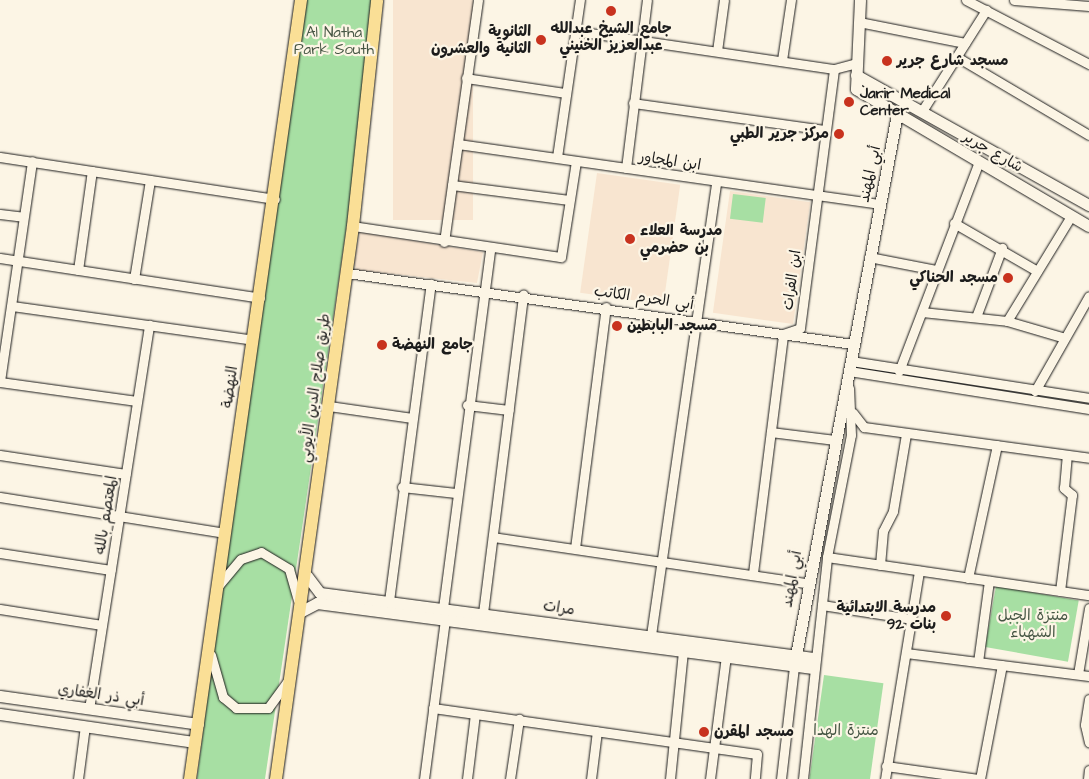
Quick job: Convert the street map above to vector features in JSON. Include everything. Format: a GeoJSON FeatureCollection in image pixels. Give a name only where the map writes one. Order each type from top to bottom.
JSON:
{"type":"FeatureCollection","features":[{"type":"Feature","properties":{"kind":"main road","name":"النهضة"},"geometry":{"type":"LineString","coordinates":[[190,779],[275,199],[292,40],[301,0]]}},
{"type":"Feature","properties":{"kind":"main road","name":"طريق صلاح الدين الأيوبي"},"geometry":{"type":"LineString","coordinates":[[276,779],[306,576],[353,226],[377,0]]}},
{"type":"Feature","properties":{"kind":"street"},"geometry":{"type":"LineString","coordinates":[[444,242],[478,0]]}},
{"type":"Feature","properties":{"kind":"street"},"geometry":{"type":"LineString","coordinates":[[557,157],[580,0]]}},
{"type":"Feature","properties":{"kind":"street"},"geometry":{"type":"LineString","coordinates":[[626,168],[646,0]]}},
{"type":"Feature","properties":{"kind":"street"},"geometry":{"type":"LineString","coordinates":[[717,50],[724,0]]}},
{"type":"Feature","properties":{"kind":"street"},"geometry":{"type":"LineString","coordinates":[[782,60],[791,0]]}},
{"type":"Feature","properties":{"kind":"street"},"geometry":{"type":"LineString","coordinates":[[576,31],[834,68],[857,69],[860,0]]}},
{"type":"Feature","properties":{"kind":"street"},"geometry":{"type":"LineString","coordinates":[[966,0],[1089,64]]}},
{"type":"Feature","properties":{"kind":"street"},"geometry":{"type":"LineString","coordinates":[[1014,0],[1089,6]]}},
{"type":"Feature","properties":{"kind":"street"},"geometry":{"type":"LineString","coordinates":[[922,111],[986,10]]}},
{"type":"Feature","properties":{"kind":"street"},"geometry":{"type":"LineString","coordinates":[[858,22],[965,43]]}},
{"type":"Feature","properties":{"kind":"street"},"geometry":{"type":"LineString","coordinates":[[957,57],[1089,135]]}},
{"type":"Feature","properties":{"kind":"street","name":"ابن الفرات"},"geometry":{"type":"LineString","coordinates":[[783,334],[800,328],[834,68]]}},
{"type":"Feature","properties":{"kind":"street","name":"شارع جرير"},"geometry":{"type":"LineString","coordinates":[[857,69],[856,89],[1089,226]]}},
{"type":"Feature","properties":{"kind":"street","name":"شارع جرير"},"geometry":{"type":"LineString","coordinates":[[857,69],[922,111],[1089,205]]}},
{"type":"Feature","properties":{"kind":"street"},"geometry":{"type":"LineString","coordinates":[[466,78],[566,93]]}},
{"type":"Feature","properties":{"kind":"street"},"geometry":{"type":"LineString","coordinates":[[633,103],[825,130]]}},
{"type":"Feature","properties":{"kind":"street","name":"أبي المهند"},"geometry":{"type":"LineString","coordinates":[[803,779],[814,663],[827,557],[851,436],[849,388],[853,344],[897,114]]}},
{"type":"Feature","properties":{"kind":"street","name":"ابن المجاور"},"geometry":{"type":"LineString","coordinates":[[458,144],[879,204]]}},
{"type":"Feature","properties":{"kind":"street"},"geometry":{"type":"LineString","coordinates":[[0,157],[275,199]]}},
{"type":"Feature","properties":{"kind":"street"},"geometry":{"type":"LineString","coordinates":[[32,161],[0,381],[137,401]]}},
{"type":"Feature","properties":{"kind":"street"},"geometry":{"type":"LineString","coordinates":[[353,226],[490,249],[561,257],[576,161]]}},
{"type":"Feature","properties":{"kind":"street"},"geometry":{"type":"LineString","coordinates":[[899,371],[936,270],[979,162]]}},
{"type":"Feature","properties":{"kind":"street"},"geometry":{"type":"LineString","coordinates":[[78,270],[92,171]]}},
{"type":"Feature","properties":{"kind":"street"},"geometry":{"type":"LineString","coordinates":[[134,279],[150,180]]}},
{"type":"Feature","properties":{"kind":"street"},"geometry":{"type":"LineString","coordinates":[[652,635],[716,182]]}},
{"type":"Feature","properties":{"kind":"street"},"geometry":{"type":"LineString","coordinates":[[452,185],[569,200]]}},
{"type":"Feature","properties":{"kind":"street"},"geometry":{"type":"LineString","coordinates":[[0,214],[23,217]]}},
{"type":"Feature","properties":{"kind":"street"},"geometry":{"type":"LineString","coordinates":[[1007,321],[1071,216]]}},
{"type":"Feature","properties":{"kind":"street"},"geometry":{"type":"LineString","coordinates":[[954,223],[1002,248],[1037,270]]}},
{"type":"Feature","properties":{"kind":"street"},"geometry":{"type":"LineString","coordinates":[[976,317],[1002,248]]}},
{"type":"Feature","properties":{"kind":"street"},"geometry":{"type":"LineString","coordinates":[[443,608],[467,405],[490,249]]}},
{"type":"Feature","properties":{"kind":"street"},"geometry":{"type":"LineString","coordinates":[[869,257],[936,270]]}},
{"type":"Feature","properties":{"kind":"street"},"geometry":{"type":"LineString","coordinates":[[0,258],[260,298]]}},
{"type":"Feature","properties":{"kind":"street","name":"أبي الحرم الكاتب"},"geometry":{"type":"LineString","coordinates":[[346,273],[606,306],[853,344]]}},
{"type":"Feature","properties":{"kind":"street"},"geometry":{"type":"LineString","coordinates":[[390,601],[402,486],[431,284]]}},
{"type":"Feature","properties":{"kind":"street"},"geometry":{"type":"LineString","coordinates":[[483,613],[523,295]]}},
{"type":"Feature","properties":{"kind":"street"},"geometry":{"type":"LineString","coordinates":[[1035,391],[1088,298]]}},
{"type":"Feature","properties":{"kind":"street"},"geometry":{"type":"LineString","coordinates":[[12,306],[253,340]]}},
{"type":"Feature","properties":{"kind":"street"},"geometry":{"type":"LineString","coordinates":[[575,548],[606,306]]}},
{"type":"Feature","properties":{"kind":"street"},"geometry":{"type":"LineString","coordinates":[[922,312],[1007,321],[1065,338]]}},
{"type":"Feature","properties":{"kind":"street","name":"المعتصم بالله"},"geometry":{"type":"LineString","coordinates":[[89,709],[149,325]]}},
{"type":"Feature","properties":{"kind":"street"},"geometry":{"type":"LineString","coordinates":[[752,573],[783,334]]}},
{"type":"Feature","properties":{"kind":"street"},"geometry":{"type":"LineString","coordinates":[[850,366],[899,371],[1089,398]]}},
{"type":"Feature","properties":{"kind":"street"},"geometry":{"type":"LineString","coordinates":[[850,366],[1089,409]]}},
{"type":"Feature","properties":{"kind":"street"},"geometry":{"type":"LineString","coordinates":[[849,388],[854,420],[864,427],[1089,458]]}},
{"type":"Feature","properties":{"kind":"street","name":"أبي المهند"},"geometry":{"type":"LineString","coordinates":[[781,779],[794,661],[806,583],[834,440],[849,388]]}},
{"type":"Feature","properties":{"kind":"street"},"geometry":{"type":"LineString","coordinates":[[467,405],[509,410]]}},
{"type":"Feature","properties":{"kind":"street"},"geometry":{"type":"LineString","coordinates":[[329,406],[412,418]]}},
{"type":"Feature","properties":{"kind":"street"},"geometry":{"type":"LineString","coordinates":[[771,432],[834,440]]}},
{"type":"Feature","properties":{"kind":"street"},"geometry":{"type":"LineString","coordinates":[[880,565],[906,434]]}},
{"type":"Feature","properties":{"kind":"street"},"geometry":{"type":"LineString","coordinates":[[968,578],[997,445]]}},
{"type":"Feature","properties":{"kind":"street"},"geometry":{"type":"LineString","coordinates":[[0,455],[126,474]]}},
{"type":"Feature","properties":{"kind":"street"},"geometry":{"type":"LineString","coordinates":[[1060,591],[1072,495],[1064,488],[1067,455]]}},
{"type":"Feature","properties":{"kind":"street"},"geometry":{"type":"LineString","coordinates":[[402,486],[456,493]]}},
{"type":"Feature","properties":{"kind":"street"},"geometry":{"type":"LineString","coordinates":[[0,498],[225,533]]}},
{"type":"Feature","properties":{"kind":"street"},"geometry":{"type":"LineString","coordinates":[[493,537],[752,573],[806,583]]}},
{"type":"Feature","properties":{"kind":"street"},"geometry":{"type":"LineString","coordinates":[[0,553],[111,570]]}},
{"type":"Feature","properties":{"kind":"street"},"geometry":{"type":"LineString","coordinates":[[218,586],[241,559],[253,554],[270,555],[284,563],[295,580],[300,612]]}},
{"type":"Feature","properties":{"kind":"street"},"geometry":{"type":"LineString","coordinates":[[827,557],[919,572],[1089,595]]}},
{"type":"Feature","properties":{"kind":"street"},"geometry":{"type":"LineString","coordinates":[[885,779],[919,572]]}},
{"type":"Feature","properties":{"kind":"street","name":"مرات"},"geometry":{"type":"LineString","coordinates":[[306,576],[317,592],[337,600],[445,620],[726,656],[770,658]]}},
{"type":"Feature","properties":{"kind":"street"},"geometry":{"type":"LineString","coordinates":[[978,662],[989,581]]}},
{"type":"Feature","properties":{"kind":"street","name":"مرات"},"geometry":{"type":"LineString","coordinates":[[300,612],[314,604],[337,600],[390,601],[652,635],[770,658],[814,663]]}},
{"type":"Feature","properties":{"kind":"street"},"geometry":{"type":"LineString","coordinates":[[822,605],[911,619]]}},
{"type":"Feature","properties":{"kind":"street"},"geometry":{"type":"LineString","coordinates":[[1078,674],[1089,608]]}},
{"type":"Feature","properties":{"kind":"street"},"geometry":{"type":"LineString","coordinates":[[0,609],[102,625]]}},
{"type":"Feature","properties":{"kind":"street"},"geometry":{"type":"LineString","coordinates":[[424,779],[445,620]]}},
{"type":"Feature","properties":{"kind":"street"},"geometry":{"type":"LineString","coordinates":[[209,645],[218,686],[236,708],[246,712],[268,708],[290,678]]}},
{"type":"Feature","properties":{"kind":"street"},"geometry":{"type":"LineString","coordinates":[[670,779],[676,742],[683,650]]}},
{"type":"Feature","properties":{"kind":"street"},"geometry":{"type":"LineString","coordinates":[[906,654],[1089,676]]}},
{"type":"Feature","properties":{"kind":"street"},"geometry":{"type":"LineString","coordinates":[[710,779],[726,656]]}},
{"type":"Feature","properties":{"kind":"street"},"geometry":{"type":"LineString","coordinates":[[886,766],[979,779],[1002,665]]}},
{"type":"Feature","properties":{"kind":"street","name":"أبي ذر الغفاري"},"geometry":{"type":"LineString","coordinates":[[0,696],[198,724]]}},
{"type":"Feature","properties":{"kind":"street"},"geometry":{"type":"LineString","coordinates":[[1089,699],[1085,725],[1089,743]]}},
{"type":"Feature","properties":{"kind":"street"},"geometry":{"type":"LineString","coordinates":[[433,708],[757,754],[755,779]]}},
{"type":"Feature","properties":{"kind":"street"},"geometry":{"type":"LineString","coordinates":[[0,714],[195,742]]}},
{"type":"Feature","properties":{"kind":"street"},"geometry":{"type":"LineString","coordinates":[[467,779],[475,714]]}},
{"type":"Feature","properties":{"kind":"street"},"geometry":{"type":"LineString","coordinates":[[510,779],[519,719]]}},
{"type":"Feature","properties":{"kind":"street"},"geometry":{"type":"LineString","coordinates":[[176,739],[189,730],[181,722]]}},
{"type":"Feature","properties":{"kind":"street"},"geometry":{"type":"LineString","coordinates":[[78,779],[85,726]]}},
{"type":"Feature","properties":{"kind":"street"},"geometry":{"type":"LineString","coordinates":[[590,779],[597,731]]}},
{"type":"Feature","properties":{"kind":"street"},"geometry":{"type":"LineString","coordinates":[[1088,779],[1089,770]]}},
{"type":"Feature","properties":{"kind":"shaded area"},"geometry":{"type":"Polygon","coordinates":[[[393,0],[473,0],[473,220],[393,220],[393,0]]]}},
{"type":"Feature","properties":{"kind":"shaded area","name":"مدرسة العلاء بن حضرمي"},"geometry":{"type":"Polygon","coordinates":[[[597,173],[680,185],[663,305],[580,293],[597,173]]]}},
{"type":"Feature","properties":{"kind":"shaded area"},"geometry":{"type":"Polygon","coordinates":[[[730,191],[810,202],[793,324],[713,313],[730,191]]]}},
{"type":"Feature","properties":{"kind":"shaded area"},"geometry":{"type":"Polygon","coordinates":[[[360,232],[483,252],[477,283],[357,270],[354,264],[360,232]]]}},
{"type":"Feature","properties":{"kind":"green space","name":"Al Natha Park South"},"geometry":{"type":"Polygon","coordinates":[[[298,0],[380,0],[265,779],[197,779],[298,0]]]}},
{"type":"Feature","properties":{"kind":"green space"},"geometry":{"type":"Polygon","coordinates":[[[733,194],[766,198],[763,223],[730,219],[733,194]]]}},
{"type":"Feature","properties":{"kind":"green space","name":"منتزة الجبل الشهباء"},"geometry":{"type":"Polygon","coordinates":[[[996,586],[1079,601],[1068,662],[985,647],[996,586]]]}},
{"type":"Feature","properties":{"kind":"green space","name":"منتزة الهدا"},"geometry":{"type":"Polygon","coordinates":[[[824,675],[883,683],[870,779],[809,779],[824,675]]]}},
{"type":"Feature","properties":{"kind":"place","name":"جامع الشيخ عبدالله عبدالعزيز الخنيني"},"geometry":{"type":"Point","coordinates":[611,11]}},
{"type":"Feature","properties":{"kind":"place","name":"الثانوية الثانية والعشرون"},"geometry":{"type":"Point","coordinates":[541,40]}},
{"type":"Feature","properties":{"kind":"place","name":"مسجد شارع جرير"},"geometry":{"type":"Point","coordinates":[887,61]}},
{"type":"Feature","properties":{"kind":"place","name":"Jarir Medical Center"},"geometry":{"type":"Point","coordinates":[849,102]}},
{"type":"Feature","properties":{"kind":"place","name":"مركز جرير الطبي"},"geometry":{"type":"Point","coordinates":[839,134]}},
{"type":"Feature","properties":{"kind":"place","name":"مدرسة العلاء بن حضرمي"},"geometry":{"type":"Point","coordinates":[630,239]}},
{"type":"Feature","properties":{"kind":"place","name":"مسجد الحناكي"},"geometry":{"type":"Point","coordinates":[1008,278]}},
{"type":"Feature","properties":{"kind":"place","name":"مسجد البابطين"},"geometry":{"type":"Point","coordinates":[617,326]}},
{"type":"Feature","properties":{"kind":"place","name":"جامع النهضة"},"geometry":{"type":"Point","coordinates":[382,345]}},
{"type":"Feature","properties":{"kind":"place","name":"مدرسة الابتدائية 92 بنات"},"geometry":{"type":"Point","coordinates":[946,616]}},
{"type":"Feature","properties":{"kind":"place","name":"مسجد المقرن"},"geometry":{"type":"Point","coordinates":[704,732]}}]}
